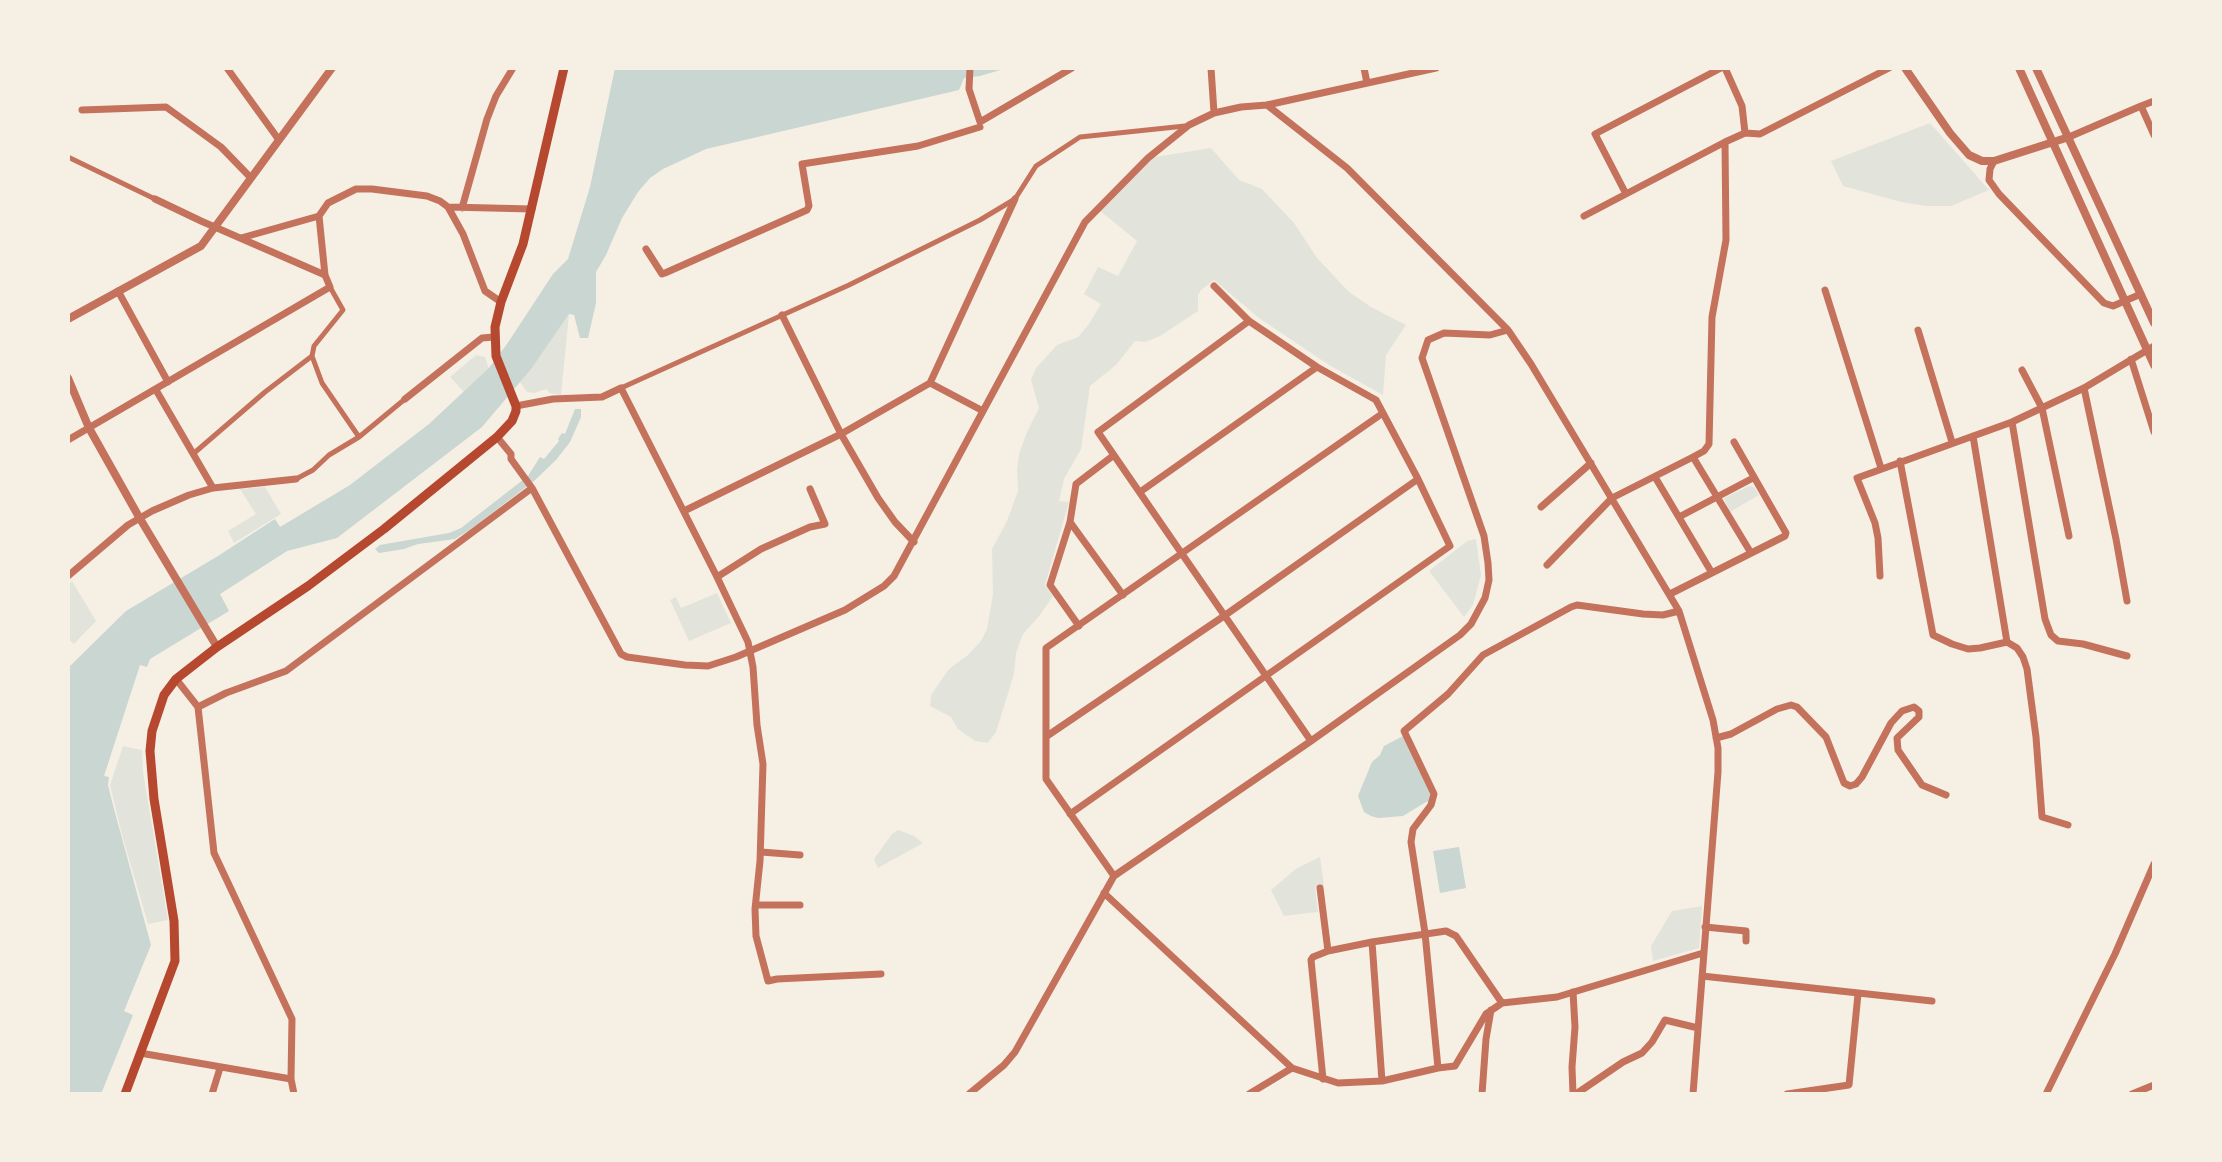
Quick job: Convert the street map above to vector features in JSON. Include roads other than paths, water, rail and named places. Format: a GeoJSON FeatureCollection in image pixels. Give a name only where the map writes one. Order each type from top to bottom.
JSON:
{"type":"FeatureCollection","features":[{"type":"Feature","properties":{"kind":"main road"},"geometry":{"type":"LineString","coordinates":[[125,1094],[175,961],[174,921],[154,799],[150,751],[157,712],[164,695],[176,679],[217,647],[308,586],[384,529],[497,437],[512,421],[515,402],[496,356],[494,337],[501,302],[523,244],[564,68]]}},
{"type":"Feature","properties":{"kind":"street"},"geometry":{"type":"LineString","coordinates":[[227,68],[279,140]]}},
{"type":"Feature","properties":{"kind":"street"},"geometry":{"type":"LineString","coordinates":[[68,319],[201,246],[332,68]]}},
{"type":"Feature","properties":{"kind":"street"},"geometry":{"type":"LineString","coordinates":[[462,208],[487,119],[496,96],[513,68]]}},
{"type":"Feature","properties":{"kind":"street"},"geometry":{"type":"LineString","coordinates":[[970,68],[969,89],[980,122],[1072,68]]}},
{"type":"Feature","properties":{"kind":"street"},"geometry":{"type":"LineString","coordinates":[[1211,68],[1214,113]]}},
{"type":"Feature","properties":{"kind":"street"},"geometry":{"type":"LineString","coordinates":[[1364,68],[1367,83]]}},
{"type":"Feature","properties":{"kind":"street"},"geometry":{"type":"LineString","coordinates":[[497,437],[532,488],[621,654],[658,662],[708,666],[751,650],[845,610],[884,586],[894,576],[1085,222],[1148,158],[1189,125],[1214,113],[1267,105],[1436,68]]}},
{"type":"Feature","properties":{"kind":"street"},"geometry":{"type":"LineString","coordinates":[[1626,194],[1595,134],[1723,68],[1742,106],[1745,133]]}},
{"type":"Feature","properties":{"kind":"street"},"geometry":{"type":"LineString","coordinates":[[1584,216],[1725,142],[1745,133],[1760,134],[1889,68]]}},
{"type":"Feature","properties":{"kind":"street"},"geometry":{"type":"LineString","coordinates":[[1905,68],[1950,133],[1969,155],[1982,161],[1994,161],[2052,143],[2154,101]]}},
{"type":"Feature","properties":{"kind":"street"},"geometry":{"type":"LineString","coordinates":[[2019,68],[2151,348],[2154,365]]}},
{"type":"Feature","properties":{"kind":"street"},"geometry":{"type":"LineString","coordinates":[[2036,68],[2154,323]]}},
{"type":"Feature","properties":{"kind":"street"},"geometry":{"type":"LineString","coordinates":[[1267,105],[1347,168],[1508,330],[1679,611],[1713,720],[1718,772],[1693,1094]]}},
{"type":"Feature","properties":{"kind":"street"},"geometry":{"type":"LineString","coordinates":[[2141,106],[2154,135]]}},
{"type":"Feature","properties":{"kind":"street"},"geometry":{"type":"LineString","coordinates":[[82,110],[166,107],[221,147],[251,178]]}},
{"type":"Feature","properties":{"kind":"street"},"geometry":{"type":"LineString","coordinates":[[684,511],[841,434],[930,383],[1015,199],[1036,166],[1080,137],[1189,125]]}},
{"type":"Feature","properties":{"kind":"street"},"geometry":{"type":"LineString","coordinates":[[646,249],[662,274],[665,273],[807,210],[809,206],[802,164],[918,146],[980,127]]}},
{"type":"Feature","properties":{"kind":"street"},"geometry":{"type":"LineString","coordinates":[[1547,565],[1612,498],[1704,451],[1710,438],[1712,317],[1726,240],[1725,142]]}},
{"type":"Feature","properties":{"kind":"street"},"geometry":{"type":"LineString","coordinates":[[68,157],[216,228],[325,275]]}},
{"type":"Feature","properties":{"kind":"street"},"geometry":{"type":"LineString","coordinates":[[1994,161],[1989,180],[1999,194],[2104,303],[2113,306],[2141,294]]}},
{"type":"Feature","properties":{"kind":"street"},"geometry":{"type":"LineString","coordinates":[[241,238],[319,216],[328,203],[356,189],[427,196],[448,207],[463,234],[485,291],[501,302]]}},
{"type":"Feature","properties":{"kind":"street"},"geometry":{"type":"LineString","coordinates":[[515,402],[602,397],[849,285],[980,220],[1015,199]]}},
{"type":"Feature","properties":{"kind":"street"},"geometry":{"type":"LineString","coordinates":[[448,207],[532,209]]}},
{"type":"Feature","properties":{"kind":"street"},"geometry":{"type":"LineString","coordinates":[[319,216],[325,275],[343,310],[314,346],[312,356],[322,383],[359,437]]}},
{"type":"Feature","properties":{"kind":"street"},"geometry":{"type":"LineString","coordinates":[[1070,814],[1450,546],[1376,400],[1317,367],[1249,321],[1214,286]]}},
{"type":"Feature","properties":{"kind":"street"},"geometry":{"type":"LineString","coordinates":[[68,440],[330,287]]}},
{"type":"Feature","properties":{"kind":"street"},"geometry":{"type":"LineString","coordinates":[[1825,290],[1881,468]]}},
{"type":"Feature","properties":{"kind":"street"},"geometry":{"type":"LineString","coordinates":[[118,291],[168,382]]}},
{"type":"Feature","properties":{"kind":"street"},"geometry":{"type":"LineString","coordinates":[[782,315],[841,434],[878,498],[914,542]]}},
{"type":"Feature","properties":{"kind":"street"},"geometry":{"type":"LineString","coordinates":[[1249,321],[1098,432],[1311,741]]}},
{"type":"Feature","properties":{"kind":"street"},"geometry":{"type":"LineString","coordinates":[[969,1094],[1015,1052],[1114,876],[1460,635],[1480,611],[1489,580],[1484,536],[1422,358],[1428,340],[1444,333],[1490,335],[1508,330]]}},
{"type":"Feature","properties":{"kind":"street"},"geometry":{"type":"LineString","coordinates":[[1918,330],[1952,442]]}},
{"type":"Feature","properties":{"kind":"street"},"geometry":{"type":"LineString","coordinates":[[68,576],[139,517],[189,495],[213,488],[296,479],[313,470],[482,338],[494,337]]}},
{"type":"Feature","properties":{"kind":"street"},"geometry":{"type":"LineString","coordinates":[[1880,576],[1875,523],[1857,478],[2012,422],[2084,388],[2151,348]]}},
{"type":"Feature","properties":{"kind":"street"},"geometry":{"type":"LineString","coordinates":[[193,454],[312,356]]}},
{"type":"Feature","properties":{"kind":"street"},"geometry":{"type":"LineString","coordinates":[[2131,359],[2154,432]]}},
{"type":"Feature","properties":{"kind":"street"},"geometry":{"type":"LineString","coordinates":[[1140,492],[1317,367]]}},
{"type":"Feature","properties":{"kind":"street"},"geometry":{"type":"LineString","coordinates":[[2022,370],[2042,408],[2069,536]]}},
{"type":"Feature","properties":{"kind":"street"},"geometry":{"type":"LineString","coordinates":[[68,378],[89,428],[217,647]]}},
{"type":"Feature","properties":{"kind":"street"},"geometry":{"type":"LineString","coordinates":[[930,383],[983,411]]}},
{"type":"Feature","properties":{"kind":"street"},"geometry":{"type":"LineString","coordinates":[[621,388],[751,650],[763,764],[756,936],[768,981],[881,974]]}},
{"type":"Feature","properties":{"kind":"street"},"geometry":{"type":"LineString","coordinates":[[2084,388],[2127,601]]}},
{"type":"Feature","properties":{"kind":"street"},"geometry":{"type":"LineString","coordinates":[[156,390],[213,488]]}},
{"type":"Feature","properties":{"kind":"street"},"geometry":{"type":"LineString","coordinates":[[1114,876],[1046,779],[1046,648],[1383,413]]}},
{"type":"Feature","properties":{"kind":"street"},"geometry":{"type":"LineString","coordinates":[[2012,422],[2045,619],[2051,635],[2058,641],[2127,656]]}},
{"type":"Feature","properties":{"kind":"street"},"geometry":{"type":"LineString","coordinates":[[1973,436],[2007,642]]}},
{"type":"Feature","properties":{"kind":"street"},"geometry":{"type":"LineString","coordinates":[[1670,594],[1785,536],[1734,442]]}},
{"type":"Feature","properties":{"kind":"street"},"geometry":{"type":"LineString","coordinates":[[1079,626],[1050,585],[1070,522],[1076,484],[1114,455]]}},
{"type":"Feature","properties":{"kind":"street"},"geometry":{"type":"LineString","coordinates":[[1693,457],[1751,553]]}},
{"type":"Feature","properties":{"kind":"street"},"geometry":{"type":"LineString","coordinates":[[1900,461],[1933,635],[1968,649],[2007,642],[2017,648],[2027,669],[2042,817],[2068,825]]}},
{"type":"Feature","properties":{"kind":"street"},"geometry":{"type":"LineString","coordinates":[[1541,507],[1591,463]]}},
{"type":"Feature","properties":{"kind":"street"},"geometry":{"type":"LineString","coordinates":[[1655,477],[1712,573]]}},
{"type":"Feature","properties":{"kind":"street"},"geometry":{"type":"LineString","coordinates":[[1679,517],[1753,478]]}},
{"type":"Feature","properties":{"kind":"street"},"geometry":{"type":"LineString","coordinates":[[1047,736],[1418,479]]}},
{"type":"Feature","properties":{"kind":"street"},"geometry":{"type":"LineString","coordinates":[[198,707],[286,671],[532,488]]}},
{"type":"Feature","properties":{"kind":"street"},"geometry":{"type":"LineString","coordinates":[[717,577],[761,549],[810,527],[825,524],[810,489]]}},
{"type":"Feature","properties":{"kind":"street"},"geometry":{"type":"LineString","coordinates":[[1070,522],[1123,595]]}},
{"type":"Feature","properties":{"kind":"street"},"geometry":{"type":"LineString","coordinates":[[1438,1068],[1425,933],[1411,842],[1413,829],[1431,805],[1434,794],[1404,731],[1448,694],[1483,655],[1571,607],[1588,606],[1663,615],[1679,611]]}},
{"type":"Feature","properties":{"kind":"street"},"geometry":{"type":"LineString","coordinates":[[176,679],[198,707],[214,853],[292,1019],[291,1079],[294,1094]]}},
{"type":"Feature","properties":{"kind":"street"},"geometry":{"type":"LineString","coordinates":[[1716,738],[1731,734],[1777,709],[1791,705],[1797,707],[1826,737],[1844,783],[1850,786],[1862,777],[1891,723],[1902,711],[1914,707],[1919,711],[1919,717],[1897,738],[1898,750],[1922,785],[1946,795]]}},
{"type":"Feature","properties":{"kind":"street"},"geometry":{"type":"LineString","coordinates":[[761,852],[800,855]]}},
{"type":"Feature","properties":{"kind":"street"},"geometry":{"type":"LineString","coordinates":[[2046,1094],[2115,954],[2154,864]]}},
{"type":"Feature","properties":{"kind":"street"},"geometry":{"type":"LineString","coordinates":[[1320,888],[1328,951]]}},
{"type":"Feature","properties":{"kind":"street"},"geometry":{"type":"LineString","coordinates":[[1104,893],[1292,1068],[1338,1083],[1382,1081],[1455,1066],[1486,1014],[1502,1003],[1557,997],[1703,953]]}},
{"type":"Feature","properties":{"kind":"street"},"geometry":{"type":"LineString","coordinates":[[756,905],[800,905]]}},
{"type":"Feature","properties":{"kind":"street"},"geometry":{"type":"LineString","coordinates":[[1705,927],[1746,931],[1746,941]]}},
{"type":"Feature","properties":{"kind":"street"},"geometry":{"type":"LineString","coordinates":[[1323,1079],[1313,957],[1372,942],[1446,931],[1456,936],[1502,1003]]}},
{"type":"Feature","properties":{"kind":"street"},"geometry":{"type":"LineString","coordinates":[[1372,942],[1382,1081]]}},
{"type":"Feature","properties":{"kind":"street"},"geometry":{"type":"LineString","coordinates":[[1702,976],[1932,1001]]}},
{"type":"Feature","properties":{"kind":"street"},"geometry":{"type":"LineString","coordinates":[[1573,992],[1574,1094],[1642,1053],[1665,1020],[1698,1028]]}},
{"type":"Feature","properties":{"kind":"street"},"geometry":{"type":"LineString","coordinates":[[1787,1094],[1849,1085],[1858,994]]}},
{"type":"Feature","properties":{"kind":"street"},"geometry":{"type":"LineString","coordinates":[[1482,1094],[1492,1008]]}},
{"type":"Feature","properties":{"kind":"street"},"geometry":{"type":"LineString","coordinates":[[140,1053],[291,1079]]}},
{"type":"Feature","properties":{"kind":"street"},"geometry":{"type":"LineString","coordinates":[[212,1094],[220,1068]]}},
{"type":"Feature","properties":{"kind":"street"},"geometry":{"type":"LineString","coordinates":[[1249,1094],[1292,1068]]}},
{"type":"Feature","properties":{"kind":"street"},"geometry":{"type":"LineString","coordinates":[[286,1094],[291,1079]]}},
{"type":"Feature","properties":{"kind":"street"},"geometry":{"type":"LineString","coordinates":[[2132,1094],[2154,1085]]}}]}
